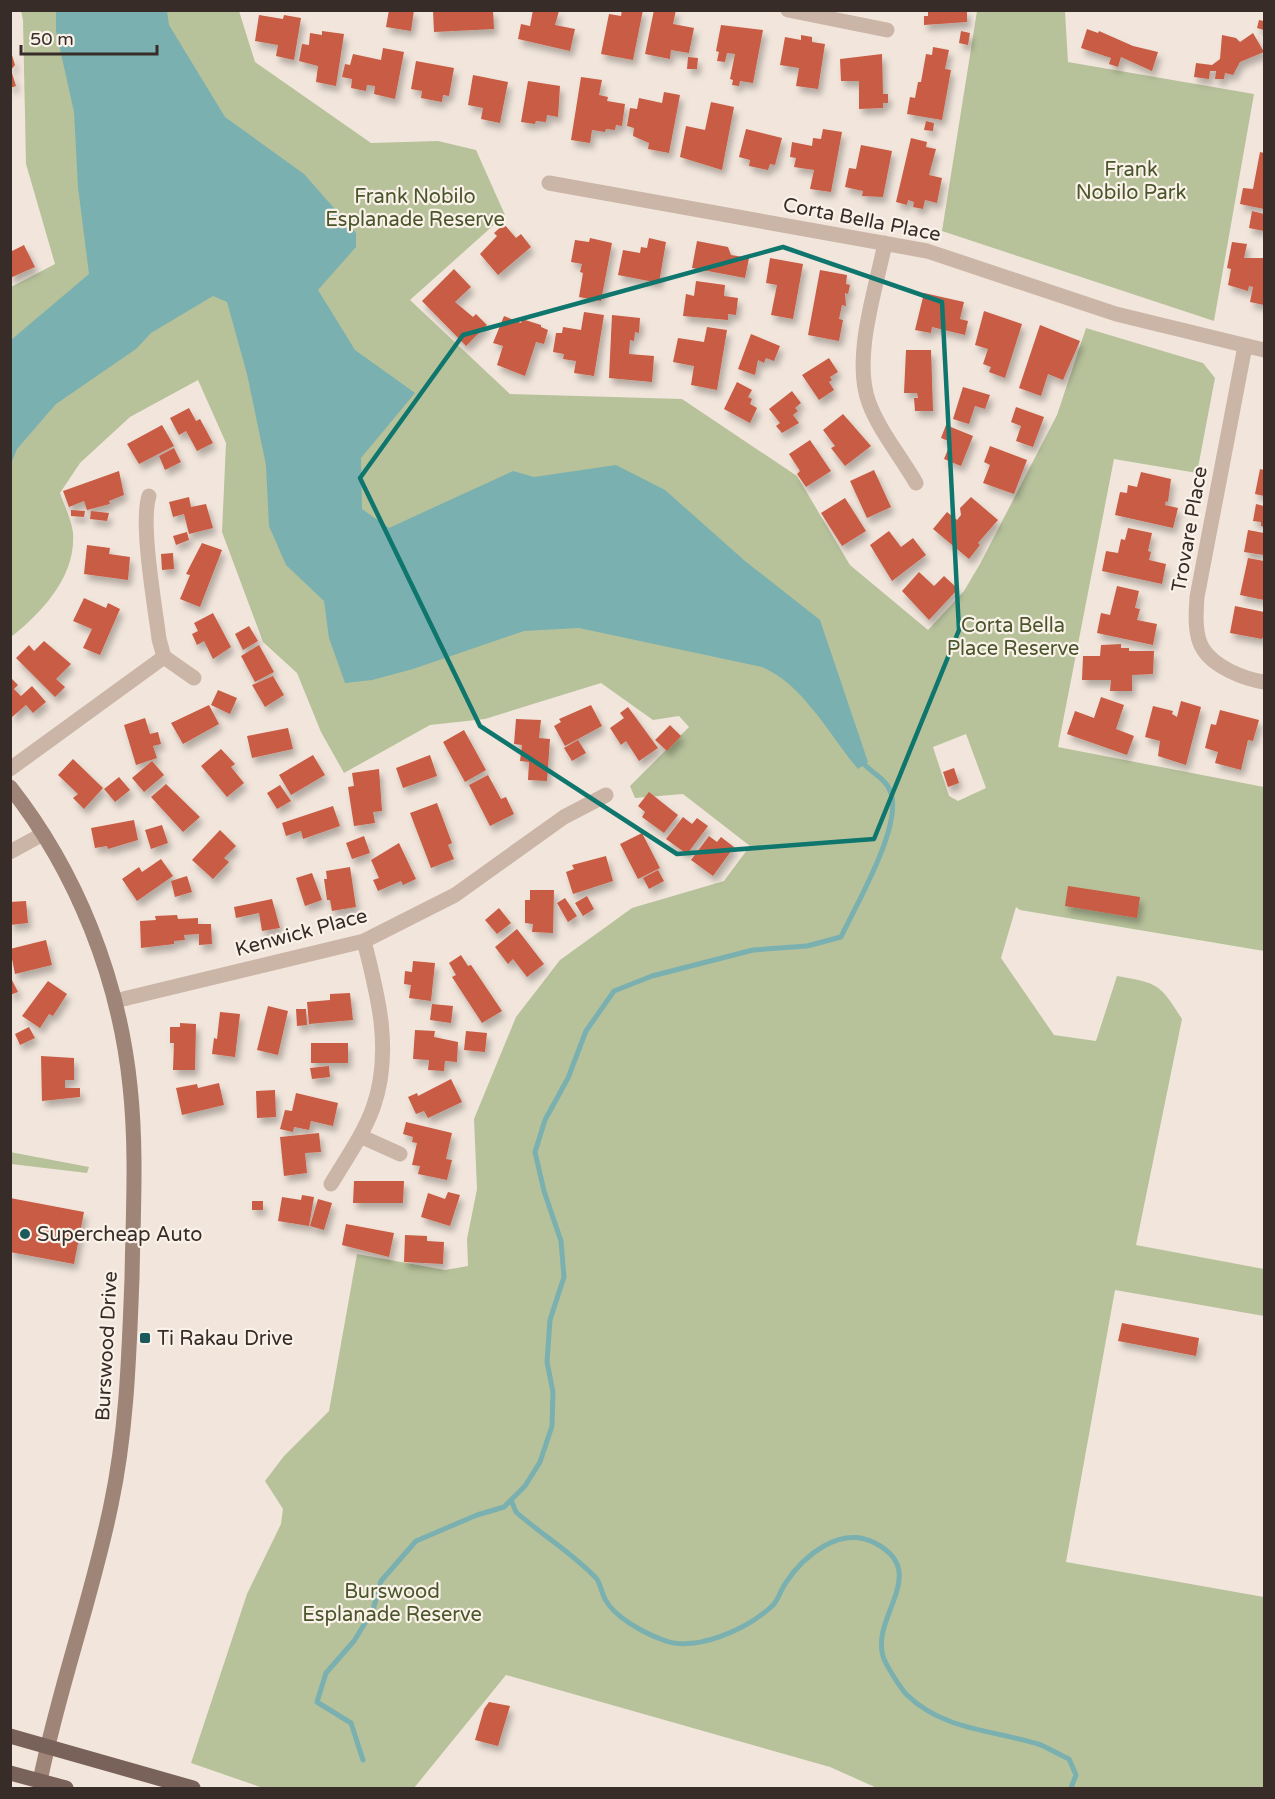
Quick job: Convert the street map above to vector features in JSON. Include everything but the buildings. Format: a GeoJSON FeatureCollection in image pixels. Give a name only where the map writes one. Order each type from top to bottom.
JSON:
{"type":"FeatureCollection","features":[{"type":"Feature","properties":{"kind":"main road"},"geometry":{"type":"LineString","coordinates":[[10,1736],[193,1788]]}},
{"type":"Feature","properties":{"kind":"main road"},"geometry":{"type":"LineString","coordinates":[[10,1773],[66,1788]]}},
{"type":"Feature","properties":{"kind":"street"},"geometry":{"type":"LineString","coordinates":[[788,10],[887,30]]}},
{"type":"Feature","properties":{"kind":"street","name":"Corta Bella Place"},"geometry":{"type":"LineString","coordinates":[[549,183],[927,251],[1116,314],[1264,350]]}},
{"type":"Feature","properties":{"kind":"street"},"geometry":{"type":"LineString","coordinates":[[885,243],[864,348],[862,381],[869,404],[916,483]]}},
{"type":"Feature","properties":{"kind":"street","name":"Trovare Place"},"geometry":{"type":"LineString","coordinates":[[1245,346],[1197,597],[1196,623],[1202,648],[1221,666],[1253,680],[1264,682]]}},
{"type":"Feature","properties":{"kind":"street"},"geometry":{"type":"LineString","coordinates":[[149,496],[146,505],[147,524],[159,639],[164,657],[194,678]]}},
{"type":"Feature","properties":{"kind":"street"},"geometry":{"type":"LineString","coordinates":[[10,769],[164,657]]}},
{"type":"Feature","properties":{"kind":"street","name":"Burswood Drive"},"geometry":{"type":"LineString","coordinates":[[10,787],[43,834],[85,913],[115,1001],[128,1073],[133,1128],[129,1381],[120,1456],[106,1529],[47,1745],[40,1780]]}},
{"type":"Feature","properties":{"kind":"street","name":"Kenwick Place"},"geometry":{"type":"LineString","coordinates":[[115,1001],[363,941],[455,895],[564,817],[606,795]]}},
{"type":"Feature","properties":{"kind":"street"},"geometry":{"type":"LineString","coordinates":[[10,852],[43,834]]}},
{"type":"Feature","properties":{"kind":"street"},"geometry":{"type":"LineString","coordinates":[[331,1184],[360,1136],[374,1106],[384,1033],[379,999],[363,941]]}},
{"type":"Feature","properties":{"kind":"street"},"geometry":{"type":"LineString","coordinates":[[360,1136],[400,1154]]}},
{"type":"Feature","properties":{"kind":"highlighted area"},"geometry":{"type":"Polygon","coordinates":[[[783,247],[942,302],[959,630],[874,839],[677,854],[480,726],[360,478],[463,335],[783,247]]]}},
{"type":"Feature","properties":{"kind":"green space"},"geometry":{"type":"Polygon","coordinates":[[[21,11],[239,11],[255,62],[371,143],[438,141],[476,150],[505,215],[410,300],[510,394],[682,399],[797,476],[850,565],[928,630],[964,591],[980,564],[1057,415],[1086,328],[1203,363],[1215,378],[1197,473],[1114,459],[1058,747],[1264,787],[1264,951],[1020,910],[1016,907],[1001,958],[1054,1035],[1096,1041],[1117,976],[1150,983],[1163,992],[1182,1019],[1136,1245],[1264,1269],[1264,1316],[1115,1290],[1066,1562],[1264,1597],[1264,1788],[877,1788],[830,1767],[506,1675],[414,1788],[263,1788],[191,1763],[247,1594],[281,1524],[283,1509],[265,1481],[284,1456],[329,1411],[357,1254],[445,1270],[468,1266],[467,1239],[477,1189],[474,1119],[516,1017],[560,960],[632,908],[724,881],[750,846],[683,794],[635,798],[630,786],[689,727],[679,716],[653,720],[601,683],[485,719],[430,725],[344,773],[321,732],[297,673],[263,642],[222,532],[226,443],[198,380],[130,417],[80,463],[60,493],[73,533],[69,564],[63,579],[45,605],[11,637],[11,287],[55,264],[26,164],[21,11]],[[966,734],[933,747],[949,796],[958,801],[986,788],[966,734]]]}},
{"type":"Feature","properties":{"kind":"green space","name":"Frank Nobilo Park"},"geometry":{"type":"Polygon","coordinates":[[[977,11],[1065,11],[1068,62],[1254,94],[1214,321],[942,231],[977,11]]]}},
{"type":"Feature","properties":{"kind":"green space"},"geometry":{"type":"Polygon","coordinates":[[[10,1152],[89,1167],[87,1173],[11,1164],[10,1152]]]}},
{"type":"Feature","properties":{"kind":"water"},"geometry":{"type":"Polygon","coordinates":[[[56,11],[167,11],[169,25],[225,117],[304,174],[356,233],[356,247],[318,290],[355,350],[415,393],[361,458],[362,509],[389,528],[513,471],[534,477],[616,465],[665,490],[745,561],[820,620],[868,762],[858,769],[803,698],[777,675],[762,667],[579,628],[524,631],[413,669],[372,680],[345,683],[329,638],[324,601],[286,565],[269,526],[266,465],[247,374],[227,302],[213,296],[151,333],[136,349],[56,404],[17,449],[11,464],[11,340],[89,274],[78,187],[74,112],[56,31],[56,11]]]}},
{"type":"Feature","properties":{"kind":"waterway"},"geometry":{"type":"LineString","coordinates":[[363,1760],[351,1723],[317,1702],[326,1673],[354,1641],[373,1610],[381,1581],[416,1541],[477,1515],[504,1507],[525,1486],[540,1462],[552,1426],[553,1392],[547,1362],[550,1320],[564,1277],[561,1241],[544,1191],[535,1152],[545,1120],[568,1078],[586,1031],[614,991],[652,976],[753,950],[807,946],[841,937],[876,866],[890,825],[893,808],[889,787],[860,759]]}},
{"type":"Feature","properties":{"kind":"waterway"},"geometry":{"type":"LineString","coordinates":[[511,1500],[516,1512],[596,1578],[605,1599],[615,1612],[630,1624],[647,1633],[676,1643],[705,1641],[720,1637],[735,1631],[761,1615],[773,1605],[785,1584],[802,1563],[824,1546],[849,1538],[862,1538],[875,1543],[891,1555],[898,1567],[899,1581],[896,1595],[882,1641],[884,1660],[904,1692],[921,1707],[954,1723],[1041,1745],[1069,1759],[1076,1775],[1071,1788]]}},
{"type":"Feature","properties":{"kind":"place","name":"Supercheap Auto"},"geometry":{"type":"Point","coordinates":[25,1234]}},
{"type":"Feature","properties":{"kind":"place","name":"Ti Rakau Drive"},"geometry":{"type":"Point","coordinates":[145,1338]}},
{"type":"Feature","properties":{"kind":"park label","name":"Frank Nobilo Esplanade Reserve"},"geometry":{"type":"Point","coordinates":[415,208]}},
{"type":"Feature","properties":{"kind":"park label","name":"Corta Bella Place Reserve"},"geometry":{"type":"Point","coordinates":[1013,636]}},
{"type":"Feature","properties":{"kind":"park label","name":"Burswood Esplanade Reserve"},"geometry":{"type":"Point","coordinates":[392,1602]}}]}
